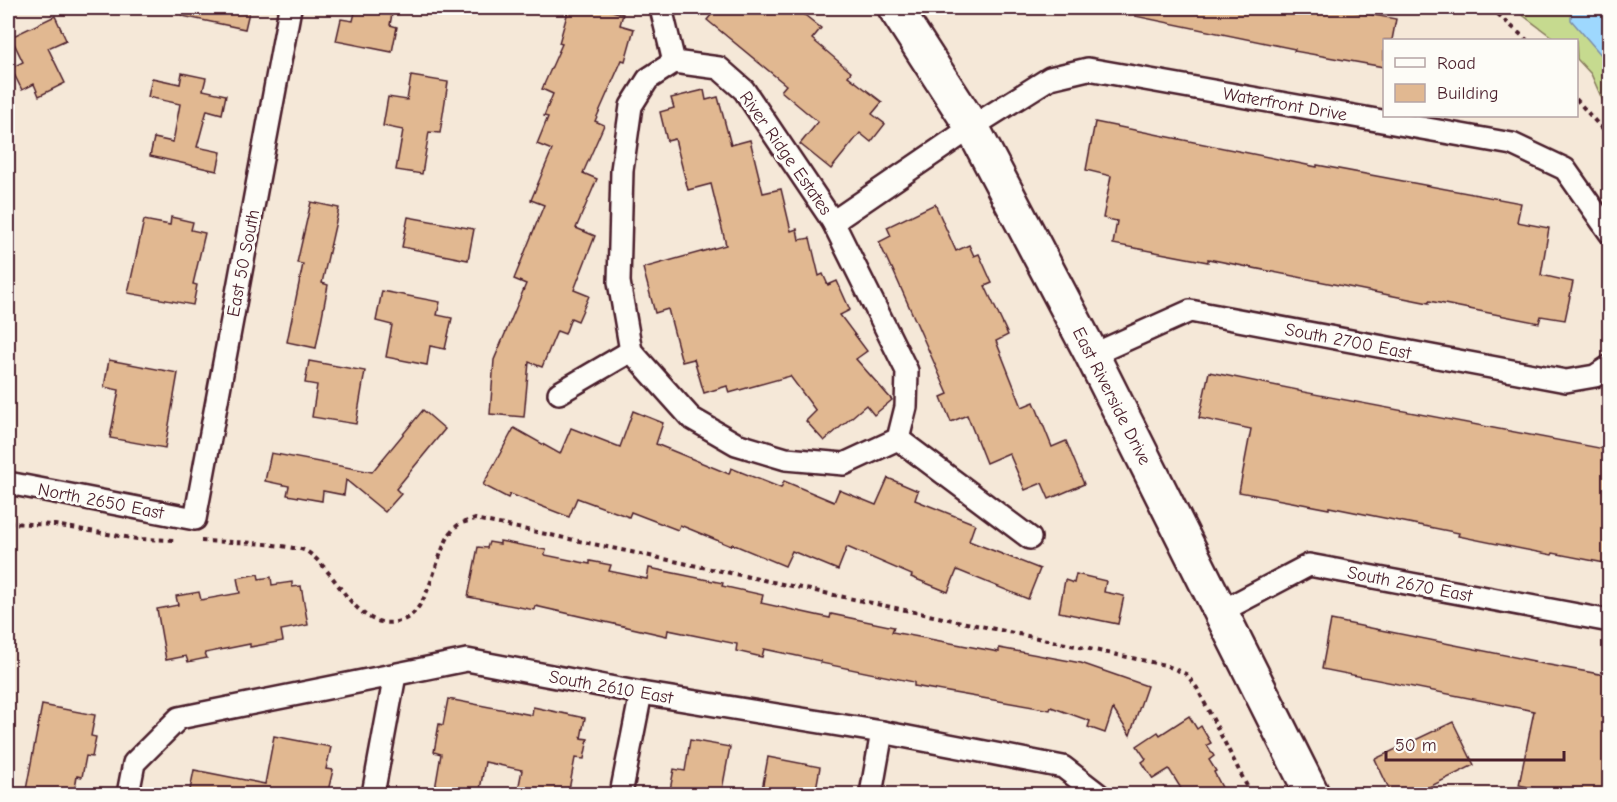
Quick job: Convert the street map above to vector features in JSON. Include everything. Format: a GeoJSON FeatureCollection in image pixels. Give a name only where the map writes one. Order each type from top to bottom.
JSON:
{"type":"FeatureCollection","features":[{"type":"Feature","properties":{"kind":"main road","name":"East Riverside Drive"},"geometry":{"type":"LineString","coordinates":[[895,8],[972,127],[1092,355],[1312,795]]}},
{"type":"Feature","properties":{"kind":"street","name":"East 50 South"},"geometry":{"type":"LineString","coordinates":[[195,519],[290,8]]}},
{"type":"Feature","properties":{"kind":"street"},"geometry":{"type":"LineString","coordinates":[[661,8],[674,62],[648,79],[631,106],[622,170],[619,282],[631,351],[691,418],[736,444],[786,459],[844,464],[898,439],[1030,538]]}},
{"type":"Feature","properties":{"kind":"street","name":"River Ridge Estates"},"geometry":{"type":"LineString","coordinates":[[674,62],[719,68],[744,90],[833,222],[907,371],[906,407],[898,439]]}},
{"type":"Feature","properties":{"kind":"street","name":"Waterfront Drive"},"geometry":{"type":"LineString","coordinates":[[972,127],[1050,78],[1088,69],[1512,144],[1565,170],[1610,233]]}},
{"type":"Feature","properties":{"kind":"street","name":"River Ridge Estates"},"geometry":{"type":"LineString","coordinates":[[833,222],[972,127]]}},
{"type":"Feature","properties":{"kind":"street","name":"South 2700 East"},"geometry":{"type":"LineString","coordinates":[[1092,355],[1190,311],[1566,381],[1595,376],[1610,366]]}},
{"type":"Feature","properties":{"kind":"street"},"geometry":{"type":"LineString","coordinates":[[559,393],[631,351]]}},
{"type":"Feature","properties":{"kind":"street","name":"North 2650 East"},"geometry":{"type":"LineString","coordinates":[[8,483],[195,519]]}},
{"type":"Feature","properties":{"kind":"street","name":"South 2670 East"},"geometry":{"type":"LineString","coordinates":[[1220,612],[1309,565],[1610,621]]}},
{"type":"Feature","properties":{"kind":"street","name":"South 2610 East"},"geometry":{"type":"LineString","coordinates":[[128,795],[134,763],[179,718],[467,660],[641,693],[882,732],[1063,767],[1098,795]]}},
{"type":"Feature","properties":{"kind":"street"},"geometry":{"type":"LineString","coordinates":[[373,795],[395,675]]}},
{"type":"Feature","properties":{"kind":"street"},"geometry":{"type":"LineString","coordinates":[[621,795],[641,693]]}},
{"type":"Feature","properties":{"kind":"street"},"geometry":{"type":"LineString","coordinates":[[871,795],[882,732]]}},
{"type":"Feature","properties":{"kind":"path"},"geometry":{"type":"LineString","coordinates":[[1491,8],[1526,39]]}},
{"type":"Feature","properties":{"kind":"path"},"geometry":{"type":"LineString","coordinates":[[1578,101],[1610,138]]}},
{"type":"Feature","properties":{"kind":"path"},"geometry":{"type":"LineString","coordinates":[[196,541],[275,544],[305,550],[319,562],[364,614],[380,623],[401,621],[411,615],[422,602],[449,536],[459,524],[475,519],[1165,665],[1186,674],[1197,688],[1251,795]]}},
{"type":"Feature","properties":{"kind":"path"},"geometry":{"type":"LineString","coordinates":[[8,523],[55,525],[137,539],[184,540]]}},
{"type":"Feature","properties":{"kind":"green space"},"geometry":{"type":"Polygon","coordinates":[[[1513,8],[1609,8],[1609,111],[1591,74],[1578,60],[1578,39],[1555,39],[1513,8]]]}},
{"type":"Feature","properties":{"kind":"water"},"geometry":{"type":"Polygon","coordinates":[[[1571,8],[1609,8],[1609,64],[1571,20],[1571,8]]]}},
{"type":"Feature","properties":{"kind":"building"},"geometry":{"type":"Polygon","coordinates":[[[183,8],[250,8],[245,29],[182,16],[183,8]]]}},
{"type":"Feature","properties":{"kind":"building"},"geometry":{"type":"Polygon","coordinates":[[[356,8],[393,8],[390,25],[397,27],[392,52],[336,41],[341,19],[353,21],[356,8]]]}},
{"type":"Feature","properties":{"kind":"building"},"geometry":{"type":"Polygon","coordinates":[[[569,8],[601,8],[623,14],[620,25],[634,29],[625,61],[622,60],[595,121],[604,125],[583,173],[597,179],[576,228],[595,236],[574,290],[589,296],[578,321],[571,318],[565,334],[557,331],[542,367],[529,362],[524,417],[490,414],[494,360],[526,284],[514,279],[544,205],[531,200],[552,150],[537,144],[548,117],[544,116],[553,94],[542,89],[562,44],[559,43],[569,8]]]}},
{"type":"Feature","properties":{"kind":"building"},"geometry":{"type":"Polygon","coordinates":[[[717,8],[796,8],[821,28],[812,39],[851,72],[848,76],[882,102],[872,114],[885,124],[871,142],[860,133],[831,169],[800,144],[818,122],[781,91],[786,85],[707,20],[717,8]]]}},
{"type":"Feature","properties":{"kind":"building"},"geometry":{"type":"Polygon","coordinates":[[[1136,8],[1335,8],[1396,19],[1392,39],[1383,39],[1383,67],[1294,51],[1295,49],[1135,16],[1136,8]]]}},
{"type":"Feature","properties":{"kind":"building"},"geometry":{"type":"Polygon","coordinates":[[[55,16],[66,40],[48,48],[65,83],[39,96],[34,84],[22,90],[11,68],[23,62],[11,37],[55,16]]]}},
{"type":"Feature","properties":{"kind":"building"},"geometry":{"type":"Polygon","coordinates":[[[182,73],[206,78],[203,90],[226,95],[222,114],[207,110],[197,147],[221,152],[217,171],[150,156],[154,138],[173,142],[180,104],[148,97],[152,78],[180,84],[182,73]]]}},
{"type":"Feature","properties":{"kind":"building"},"geometry":{"type":"Polygon","coordinates":[[[411,76],[448,82],[440,133],[429,132],[422,174],[396,170],[403,130],[383,126],[388,97],[407,100],[411,76]]]}},
{"type":"Feature","properties":{"kind":"building"},"geometry":{"type":"Polygon","coordinates":[[[704,90],[706,100],[718,97],[731,145],[750,140],[763,193],[781,189],[791,231],[797,229],[799,240],[810,238],[819,276],[823,274],[828,285],[837,281],[850,310],[840,315],[867,351],[856,359],[892,400],[874,415],[866,405],[824,441],[806,421],[816,411],[790,376],[729,393],[727,386],[704,393],[694,359],[682,362],[668,309],[655,313],[643,268],[726,245],[711,184],[688,190],[675,139],[667,141],[660,112],[674,108],[671,98],[704,90]]]}},
{"type":"Feature","properties":{"kind":"building"},"geometry":{"type":"Polygon","coordinates":[[[1095,122],[1317,167],[1317,165],[1521,203],[1517,222],[1549,228],[1541,275],[1573,282],[1565,320],[1541,316],[1539,323],[1208,259],[1208,262],[1113,244],[1117,221],[1103,218],[1111,176],[1086,170],[1095,122]]]}},
{"type":"Feature","properties":{"kind":"building"},"geometry":{"type":"Polygon","coordinates":[[[311,202],[339,208],[322,283],[328,285],[316,348],[287,342],[303,264],[297,263],[311,202]]]}},
{"type":"Feature","properties":{"kind":"building"},"geometry":{"type":"Polygon","coordinates":[[[935,204],[956,251],[969,245],[974,256],[979,254],[992,283],[985,286],[1008,335],[996,341],[1022,407],[1034,402],[1052,447],[1066,441],[1084,484],[1049,499],[1042,483],[1025,490],[1009,453],[986,463],[967,415],[951,422],[941,397],[948,394],[879,242],[891,236],[887,227],[935,204]]]}},
{"type":"Feature","properties":{"kind":"building"},"geometry":{"type":"Polygon","coordinates":[[[171,217],[193,222],[191,230],[205,233],[193,284],[197,285],[193,305],[128,293],[144,220],[170,225],[171,217]]]}},
{"type":"Feature","properties":{"kind":"building"},"geometry":{"type":"Polygon","coordinates":[[[408,217],[474,229],[468,260],[402,247],[408,217]]]}},
{"type":"Feature","properties":{"kind":"building"},"geometry":{"type":"Polygon","coordinates":[[[382,291],[440,302],[437,315],[452,318],[445,349],[430,346],[427,365],[386,357],[392,325],[376,321],[382,291]]]}},
{"type":"Feature","properties":{"kind":"building"},"geometry":{"type":"Polygon","coordinates":[[[109,360],[178,373],[165,448],[110,438],[119,390],[104,387],[109,360]]]}},
{"type":"Feature","properties":{"kind":"building"},"geometry":{"type":"Polygon","coordinates":[[[309,361],[365,371],[356,424],[312,417],[317,385],[305,383],[309,361]]]}},
{"type":"Feature","properties":{"kind":"building"},"geometry":{"type":"Polygon","coordinates":[[[1209,372],[1610,450],[1610,564],[1458,536],[1459,533],[1329,507],[1329,509],[1239,492],[1251,429],[1199,418],[1209,372]]]}},
{"type":"Feature","properties":{"kind":"building"},"geometry":{"type":"Polygon","coordinates":[[[423,410],[445,429],[396,489],[401,494],[385,512],[346,480],[344,495],[323,491],[322,501],[287,495],[289,486],[265,481],[271,453],[372,472],[423,410]]]}},
{"type":"Feature","properties":{"kind":"building"},"geometry":{"type":"Polygon","coordinates":[[[633,411],[663,423],[656,444],[729,474],[731,468],[781,488],[784,481],[834,502],[839,490],[876,505],[888,478],[918,491],[915,500],[975,524],[969,541],[1040,569],[1028,599],[957,570],[948,592],[847,547],[838,570],[792,551],[785,566],[680,525],[678,530],[631,512],[629,517],[577,498],[569,517],[510,494],[508,498],[483,485],[514,428],[560,454],[571,428],[620,447],[633,411]]]}},
{"type":"Feature","properties":{"kind":"building"},"geometry":{"type":"Polygon","coordinates":[[[500,541],[546,550],[545,555],[590,564],[590,561],[611,565],[609,571],[647,579],[649,568],[723,583],[722,586],[763,595],[761,603],[830,618],[831,614],[894,627],[892,632],[999,652],[999,648],[1081,663],[1147,686],[1130,735],[1113,709],[1105,733],[1088,727],[1090,721],[1051,707],[1050,710],[914,686],[914,682],[764,649],[762,657],[736,651],[737,644],[668,630],[667,636],[535,606],[534,610],[468,597],[478,547],[487,548],[489,542],[500,544],[500,541]]]}},
{"type":"Feature","properties":{"kind":"building"},"geometry":{"type":"Polygon","coordinates":[[[258,574],[259,579],[271,577],[272,585],[292,582],[292,587],[301,586],[308,625],[281,630],[283,641],[250,647],[250,644],[205,653],[207,658],[188,662],[186,656],[166,660],[157,609],[178,605],[176,596],[199,592],[201,600],[240,593],[237,578],[258,574]]]}},
{"type":"Feature","properties":{"kind":"building"},"geometry":{"type":"Polygon","coordinates":[[[1076,574],[1106,581],[1104,592],[1124,596],[1118,624],[1059,612],[1065,580],[1074,583],[1076,574]]]}},
{"type":"Feature","properties":{"kind":"building"},"geometry":{"type":"Polygon","coordinates":[[[1331,620],[1610,676],[1610,772],[1605,795],[1566,795],[1519,785],[1534,711],[1322,669],[1331,620]]]}},
{"type":"Feature","properties":{"kind":"building"},"geometry":{"type":"Polygon","coordinates":[[[448,699],[532,715],[533,707],[585,718],[581,738],[588,739],[584,759],[575,758],[568,795],[517,795],[522,770],[485,762],[479,795],[434,795],[441,754],[434,752],[439,724],[443,725],[448,699]]]}},
{"type":"Feature","properties":{"kind":"building"},"geometry":{"type":"Polygon","coordinates":[[[42,705],[95,715],[91,736],[96,737],[92,757],[86,756],[82,777],[77,776],[74,795],[25,795],[42,705]]]}},
{"type":"Feature","properties":{"kind":"building"},"geometry":{"type":"Polygon","coordinates":[[[1189,716],[1197,729],[1201,726],[1211,743],[1207,745],[1214,756],[1209,760],[1226,795],[1185,795],[1169,769],[1153,779],[1142,762],[1146,759],[1137,746],[1158,732],[1160,735],[1189,716]]]}},
{"type":"Feature","properties":{"kind":"building"},"geometry":{"type":"Polygon","coordinates":[[[1453,722],[1474,765],[1413,795],[1392,795],[1375,759],[1453,722]]]}},
{"type":"Feature","properties":{"kind":"building"},"geometry":{"type":"Polygon","coordinates":[[[274,736],[331,747],[326,769],[333,770],[328,791],[319,789],[318,795],[189,795],[194,770],[265,784],[274,736]]]}},
{"type":"Feature","properties":{"kind":"building"},"geometry":{"type":"Polygon","coordinates":[[[690,740],[730,747],[721,795],[669,795],[674,769],[685,771],[690,740]]]}},
{"type":"Feature","properties":{"kind":"building"},"geometry":{"type":"Polygon","coordinates":[[[768,757],[820,767],[815,795],[761,795],[768,757]]]}}]}
